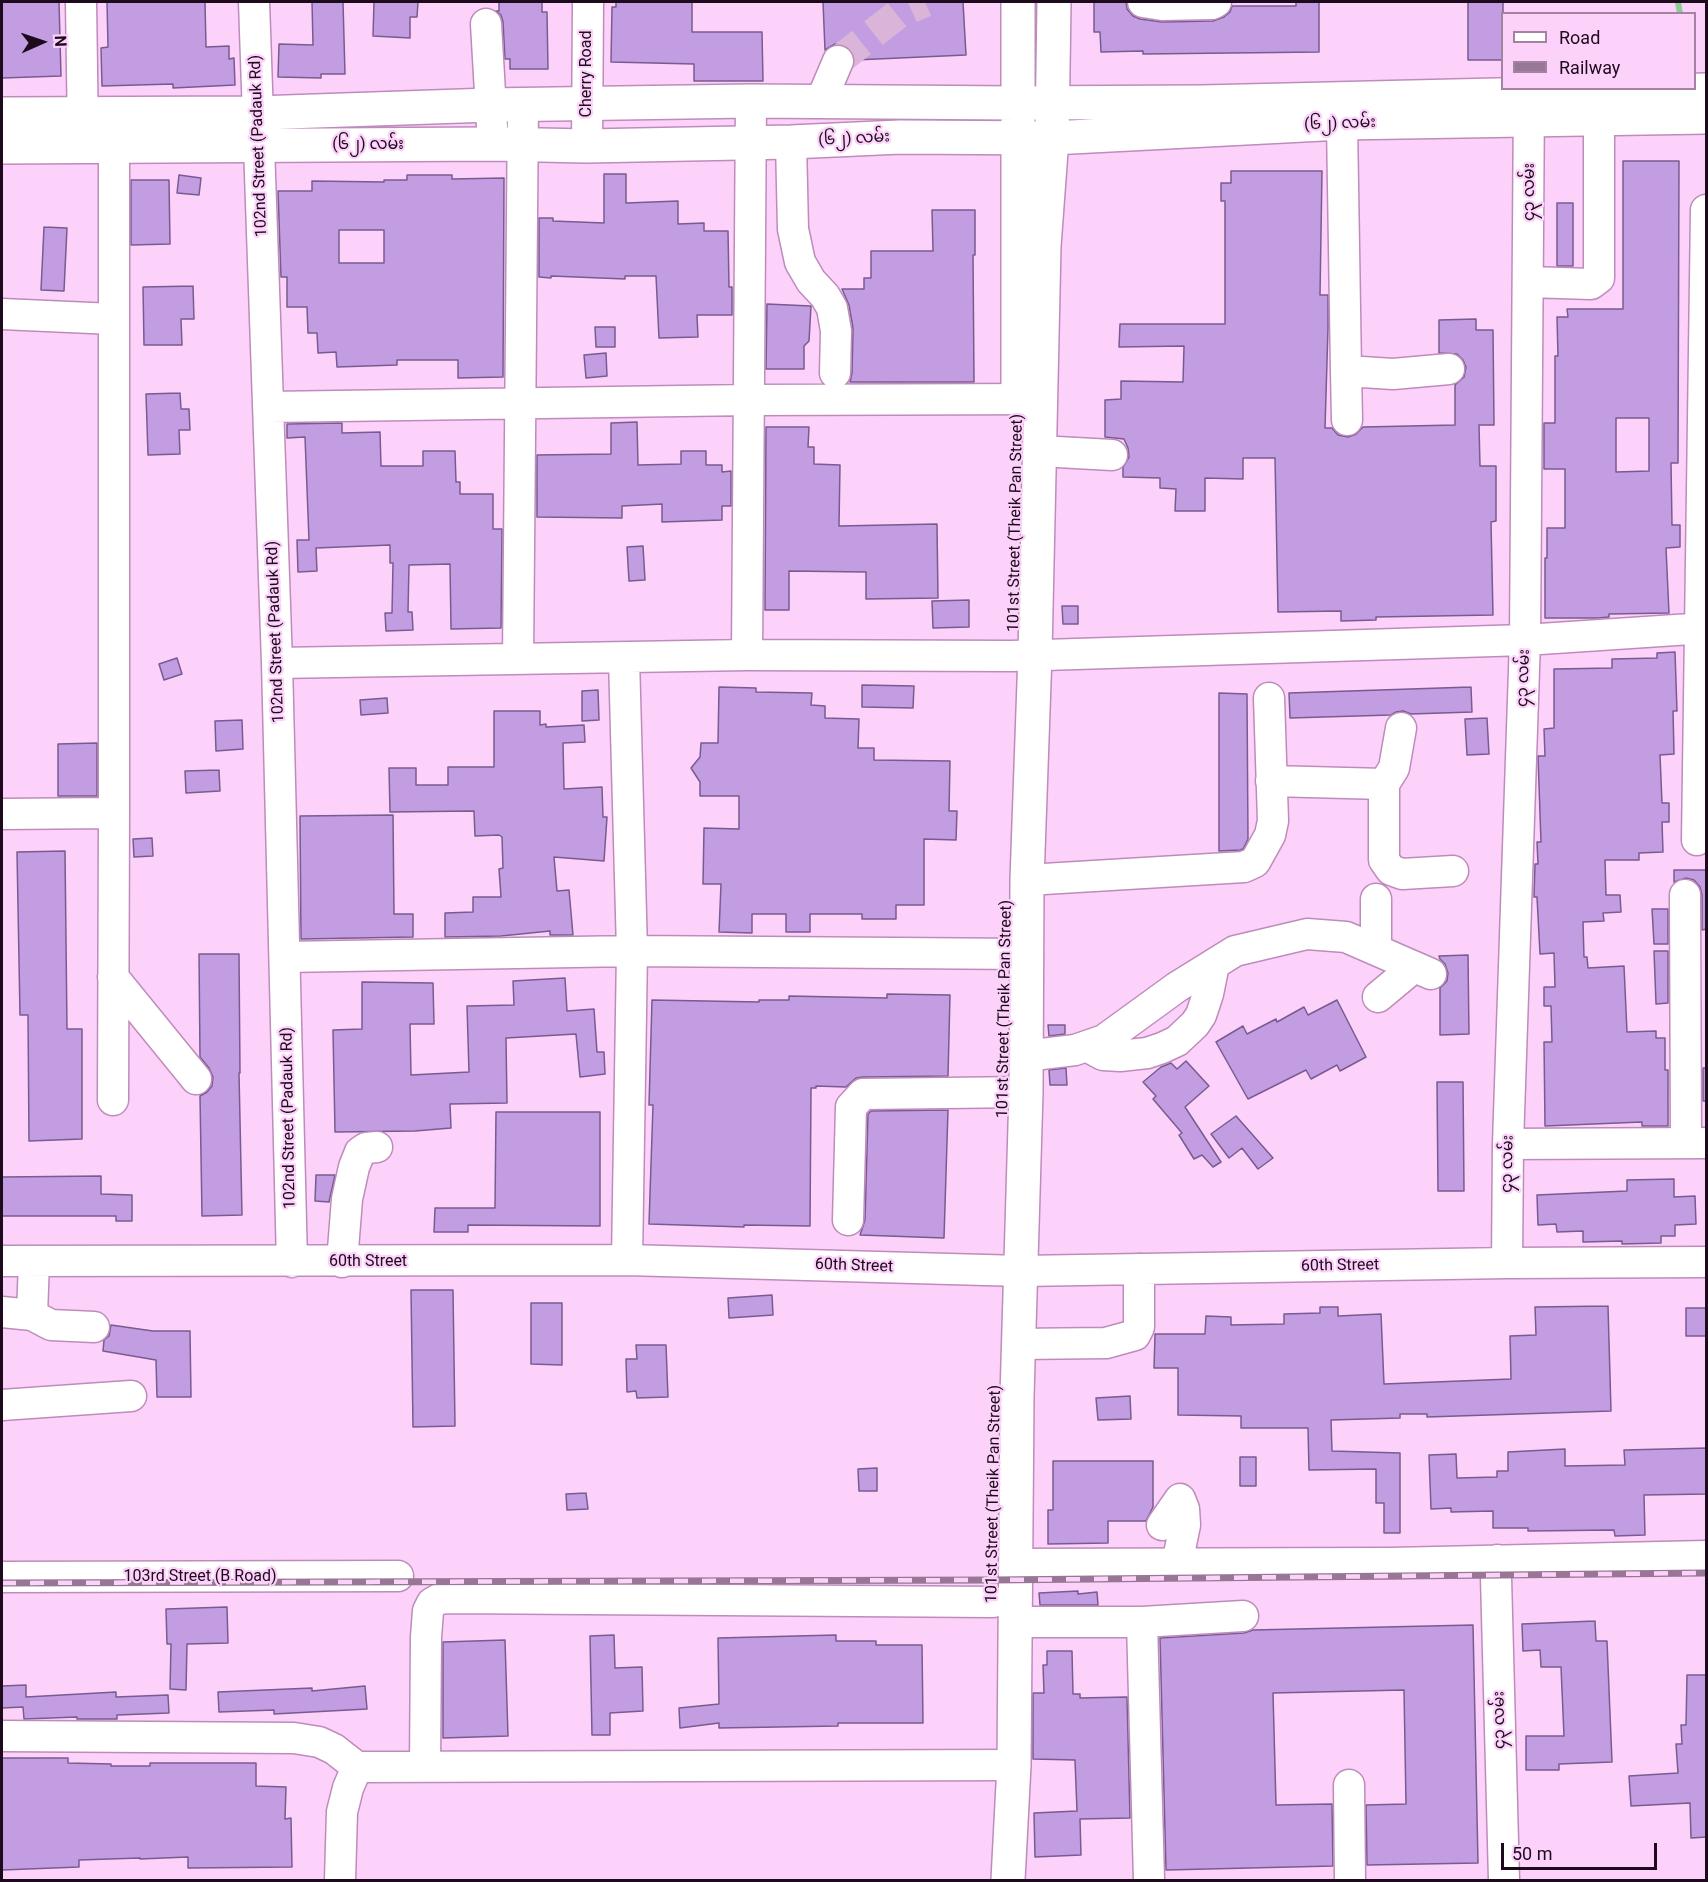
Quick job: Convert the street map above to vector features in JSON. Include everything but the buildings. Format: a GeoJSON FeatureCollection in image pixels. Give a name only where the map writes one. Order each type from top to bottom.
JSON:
{"type":"FeatureCollection","features":[{"type":"Feature","properties":{"kind":"main road","name":"101st Street (Theik Pan Street)"},"geometry":{"type":"LineString","coordinates":[[1008,1881],[1003,1766],[1006,1394],[1029,400],[1017,137],[1018,2]]}},
{"type":"Feature","properties":{"kind":"main road","name":"101st Street (Theik Pan Street)"},"geometry":{"type":"LineString","coordinates":[[1014,1093],[1025,1056],[1016,954],[1027,880],[1024,655],[1039,451],[1029,400],[1052,138],[1054,2]]}},
{"type":"Feature","properties":{"kind":"main road","name":"(၆၂) လမ်း"},"geometry":{"type":"LineString","coordinates":[[2,147],[587,146],[791,142],[900,137],[1052,138],[1342,123],[1707,90]]}},
{"type":"Feature","properties":{"kind":"main road","name":"(၆၂) လမ်း"},"geometry":{"type":"LineString","coordinates":[[2,114],[257,113],[523,104],[821,101],[1202,102],[1530,107],[1599,119],[1707,117]]}},
{"type":"Feature","properties":{"kind":"main road","name":"101st Street (Theik Pan Street)"},"geometry":{"type":"LineString","coordinates":[[1006,1394],[1018,1344],[1010,1271]]}},
{"type":"Feature","properties":{"kind":"main road","name":"101st Street (Theik Pan Street)"},"geometry":{"type":"LineString","coordinates":[[1004,1612],[1015,1564],[1006,1468]]}},
{"type":"Feature","properties":{"kind":"main road","name":"101st Street (Theik Pan Street)"},"geometry":{"type":"LineString","coordinates":[[990,1881],[1003,1766]]}},
{"type":"Feature","properties":{"kind":"street"},"geometry":{"type":"LineString","coordinates":[[81,2],[98,113],[98,146],[113,319],[113,1100]]}},
{"type":"Feature","properties":{"kind":"street","name":"102nd Street (Padauk Rd)"},"geometry":{"type":"LineString","coordinates":[[254,2],[277,663],[292,1262]]}},
{"type":"Feature","properties":{"kind":"street","name":"Cherry Road"},"geometry":{"type":"LineString","coordinates":[[587,146],[588,2]]}},
{"type":"Feature","properties":{"kind":"street"},"geometry":{"type":"LineString","coordinates":[[1143,2],[1162,5],[1216,2]]}},
{"type":"Feature","properties":{"kind":"street"},"geometry":{"type":"LineString","coordinates":[[486,24],[490,105],[509,145]]}},
{"type":"Feature","properties":{"kind":"street"},"geometry":{"type":"LineString","coordinates":[[821,101],[838,61]]}},
{"type":"Feature","properties":{"kind":"street"},"geometry":{"type":"LineString","coordinates":[[747,655],[752,101]]}},
{"type":"Feature","properties":{"kind":"street"},"geometry":{"type":"LineString","coordinates":[[518,658],[519,403],[509,145],[523,104]]}},
{"type":"Feature","properties":{"kind":"street","name":"၄၃ လမ်း"},"geometry":{"type":"LineString","coordinates":[[1507,1263],[1508,1143],[1525,640],[1530,107]]}},
{"type":"Feature","properties":{"kind":"street"},"geometry":{"type":"LineString","coordinates":[[1529,282],[1591,284],[1599,278],[1599,119]]}},
{"type":"Feature","properties":{"kind":"street"},"geometry":{"type":"LineString","coordinates":[[1342,123],[1347,420]]}},
{"type":"Feature","properties":{"kind":"street"},"geometry":{"type":"LineString","coordinates":[[791,142],[793,229],[800,262],[811,281],[825,296],[832,308],[836,331],[835,373]]}},
{"type":"Feature","properties":{"kind":"street"},"geometry":{"type":"LineString","coordinates":[[1697,840],[1703,628],[1707,210]]}},
{"type":"Feature","properties":{"kind":"street"},"geometry":{"type":"LineString","coordinates":[[2,314],[113,319]]}},
{"type":"Feature","properties":{"kind":"street"},"geometry":{"type":"LineString","coordinates":[[1346,371],[1393,374],[1449,369]]}},
{"type":"Feature","properties":{"kind":"street"},"geometry":{"type":"LineString","coordinates":[[269,407],[750,400],[1029,400]]}},
{"type":"Feature","properties":{"kind":"street"},"geometry":{"type":"LineString","coordinates":[[1039,451],[1112,455]]}},
{"type":"Feature","properties":{"kind":"street"},"geometry":{"type":"LineString","coordinates":[[277,663],[747,655],[1024,655],[1525,640],[1703,628]]}},
{"type":"Feature","properties":{"kind":"street"},"geometry":{"type":"LineString","coordinates":[[624,658],[632,951],[627,1260]]}},
{"type":"Feature","properties":{"kind":"street"},"geometry":{"type":"LineString","coordinates":[[1027,880],[1244,867],[1255,862],[1270,835],[1274,806],[1271,781],[1269,698]]}},
{"type":"Feature","properties":{"kind":"street"},"geometry":{"type":"LineString","coordinates":[[1401,728],[1395,768],[1384,784],[1384,860],[1391,870],[1402,873],[1454,872]]}},
{"type":"Feature","properties":{"kind":"street"},"geometry":{"type":"LineString","coordinates":[[1271,781],[1384,784]]}},
{"type":"Feature","properties":{"kind":"street"},"geometry":{"type":"LineString","coordinates":[[2,814],[114,813]]}},
{"type":"Feature","properties":{"kind":"street"},"geometry":{"type":"LineString","coordinates":[[1508,1143],[1696,1143],[1696,979],[1685,895]]}},
{"type":"Feature","properties":{"kind":"street"},"geometry":{"type":"LineString","coordinates":[[1376,899],[1376,950]]}},
{"type":"Feature","properties":{"kind":"street"},"geometry":{"type":"LineString","coordinates":[[1025,1056],[1088,1047],[1104,1040],[1177,987],[1235,951],[1307,934],[1346,937],[1422,970],[1378,997]]}},
{"type":"Feature","properties":{"kind":"street"},"geometry":{"type":"LineString","coordinates":[[285,957],[632,951],[1016,954]]}},
{"type":"Feature","properties":{"kind":"street"},"geometry":{"type":"LineString","coordinates":[[1088,1047],[1103,1055],[1120,1056],[1148,1053],[1177,1041],[1201,1015],[1214,964]]}},
{"type":"Feature","properties":{"kind":"street"},"geometry":{"type":"LineString","coordinates":[[113,977],[196,1079]]}},
{"type":"Feature","properties":{"kind":"street"},"geometry":{"type":"LineString","coordinates":[[848,1220],[851,1107],[862,1094],[1014,1093]]}},
{"type":"Feature","properties":{"kind":"street"},"geometry":{"type":"LineString","coordinates":[[342,1262],[347,1199],[354,1167],[360,1152],[366,1148],[377,1147]]}},
{"type":"Feature","properties":{"kind":"street","name":"60th Street"},"geometry":{"type":"LineString","coordinates":[[2,1261],[627,1260],[1010,1271],[1707,1262]]}},
{"type":"Feature","properties":{"kind":"street"},"geometry":{"type":"LineString","coordinates":[[32,1315],[34,1261]]}},
{"type":"Feature","properties":{"kind":"street"},"geometry":{"type":"LineString","coordinates":[[1018,1344],[1106,1342],[1136,1335],[1139,1327],[1139,1269]]}},
{"type":"Feature","properties":{"kind":"street"},"geometry":{"type":"LineString","coordinates":[[2,1312],[32,1315],[51,1325],[94,1327]]}},
{"type":"Feature","properties":{"kind":"street"},"geometry":{"type":"LineString","coordinates":[[2,1405],[131,1396]]}},
{"type":"Feature","properties":{"kind":"street"},"geometry":{"type":"LineString","coordinates":[[1162,1525],[1180,1500],[1184,1509],[1185,1525],[1177,1564]]}},
{"type":"Feature","properties":{"kind":"street"},"geometry":{"type":"LineString","coordinates":[[1015,1564],[1177,1564],[1707,1556]]}},
{"type":"Feature","properties":{"kind":"street","name":"၄၃ လမ်း"},"geometry":{"type":"LineString","coordinates":[[1497,1560],[1504,1881]]}},
{"type":"Feature","properties":{"kind":"street","name":"103rd Street (B Road)"},"geometry":{"type":"LineString","coordinates":[[2,1577],[398,1576]]}},
{"type":"Feature","properties":{"kind":"street"},"geometry":{"type":"LineString","coordinates":[[425,1767],[428,1611],[432,1603],[439,1599],[1004,1612],[1142,1622],[1243,1616]]}},
{"type":"Feature","properties":{"kind":"street"},"geometry":{"type":"LineString","coordinates":[[1142,1622],[1149,1881]]}},
{"type":"Feature","properties":{"kind":"street"},"geometry":{"type":"LineString","coordinates":[[2,1736],[294,1738],[319,1742],[334,1749],[357,1767],[1003,1766]]}},
{"type":"Feature","properties":{"kind":"street"},"geometry":{"type":"LineString","coordinates":[[340,1881],[342,1812],[348,1788],[357,1767]]}},
{"type":"Feature","properties":{"kind":"street"},"geometry":{"type":"LineString","coordinates":[[1349,1785],[1350,1881]]}},
{"type":"Feature","properties":{"kind":"waterway"},"geometry":{"type":"LineString","coordinates":[[1678,2],[1680,12]]}},
{"type":"Feature","properties":{"kind":"tunnel"},"geometry":{"type":"LineString","coordinates":[[838,61],[898,14],[925,2]]}},
{"type":"Feature","properties":{"kind":"railway"},"geometry":{"type":"LineString","coordinates":[[2,1583],[993,1580],[1706,1573]]}}]}
